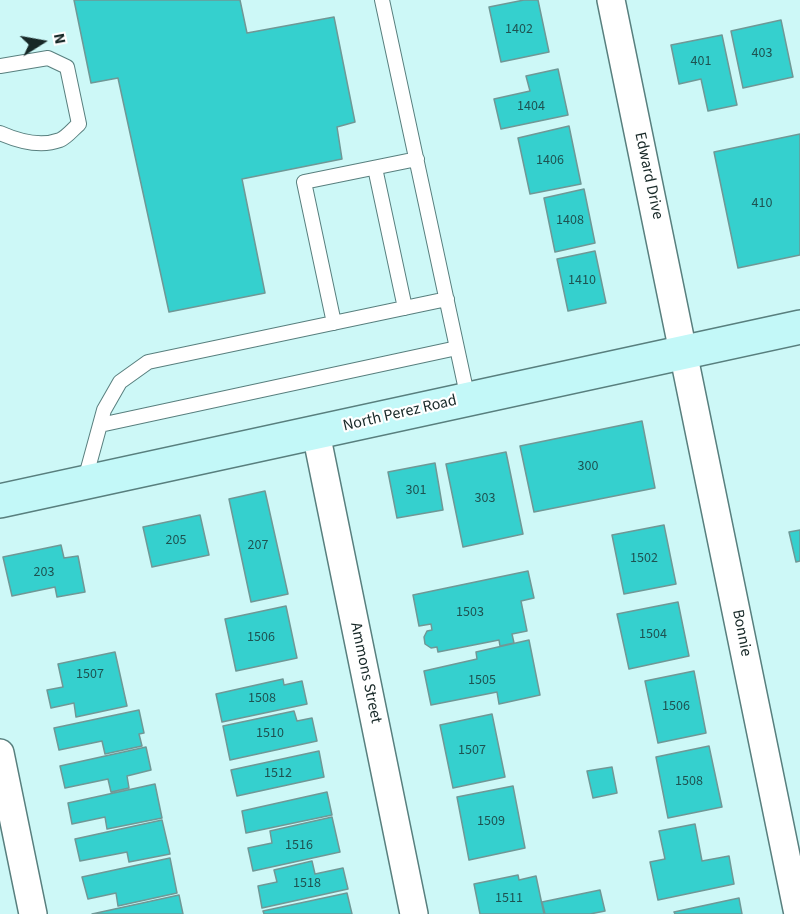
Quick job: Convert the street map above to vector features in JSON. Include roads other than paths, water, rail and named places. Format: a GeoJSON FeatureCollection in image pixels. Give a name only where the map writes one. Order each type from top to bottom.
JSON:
{"type":"FeatureCollection","features":[{"type":"Feature","properties":{"kind":"street","name":"Edward Drive"},"geometry":{"type":"LineString","coordinates":[[611,0],[684,351]]}},
{"type":"Feature","properties":{"kind":"street","name":"North Perez Road"},"geometry":{"type":"LineString","coordinates":[[0,501],[800,327]]}},
{"type":"Feature","properties":{"kind":"street","name":"Bonnie"},"geometry":{"type":"LineString","coordinates":[[684,351],[798,914]]}},
{"type":"Feature","properties":{"kind":"street","name":"Ammons Street"},"geometry":{"type":"LineString","coordinates":[[316,433],[414,914]]}},
{"type":"Feature","properties":{"kind":"street"},"geometry":{"type":"LineString","coordinates":[[0,753],[33,914]]}},
{"type":"Feature","properties":{"kind":"lane"},"geometry":{"type":"LineString","coordinates":[[382,0],[468,399]]}},
{"type":"Feature","properties":{"kind":"lane"},"geometry":{"type":"LineString","coordinates":[[0,66],[48,58],[67,67],[79,124],[62,139],[41,143],[11,138],[0,132]]}},
{"type":"Feature","properties":{"kind":"lane"},"geometry":{"type":"LineString","coordinates":[[334,323],[304,182],[417,159]]}},
{"type":"Feature","properties":{"kind":"lane"},"geometry":{"type":"LineString","coordinates":[[375,168],[405,308]]}},
{"type":"Feature","properties":{"kind":"lane"},"geometry":{"type":"LineString","coordinates":[[84,483],[104,410],[120,382],[148,362],[447,299]]}},
{"type":"Feature","properties":{"kind":"lane"},"geometry":{"type":"LineString","coordinates":[[100,424],[457,348]]}}]}
